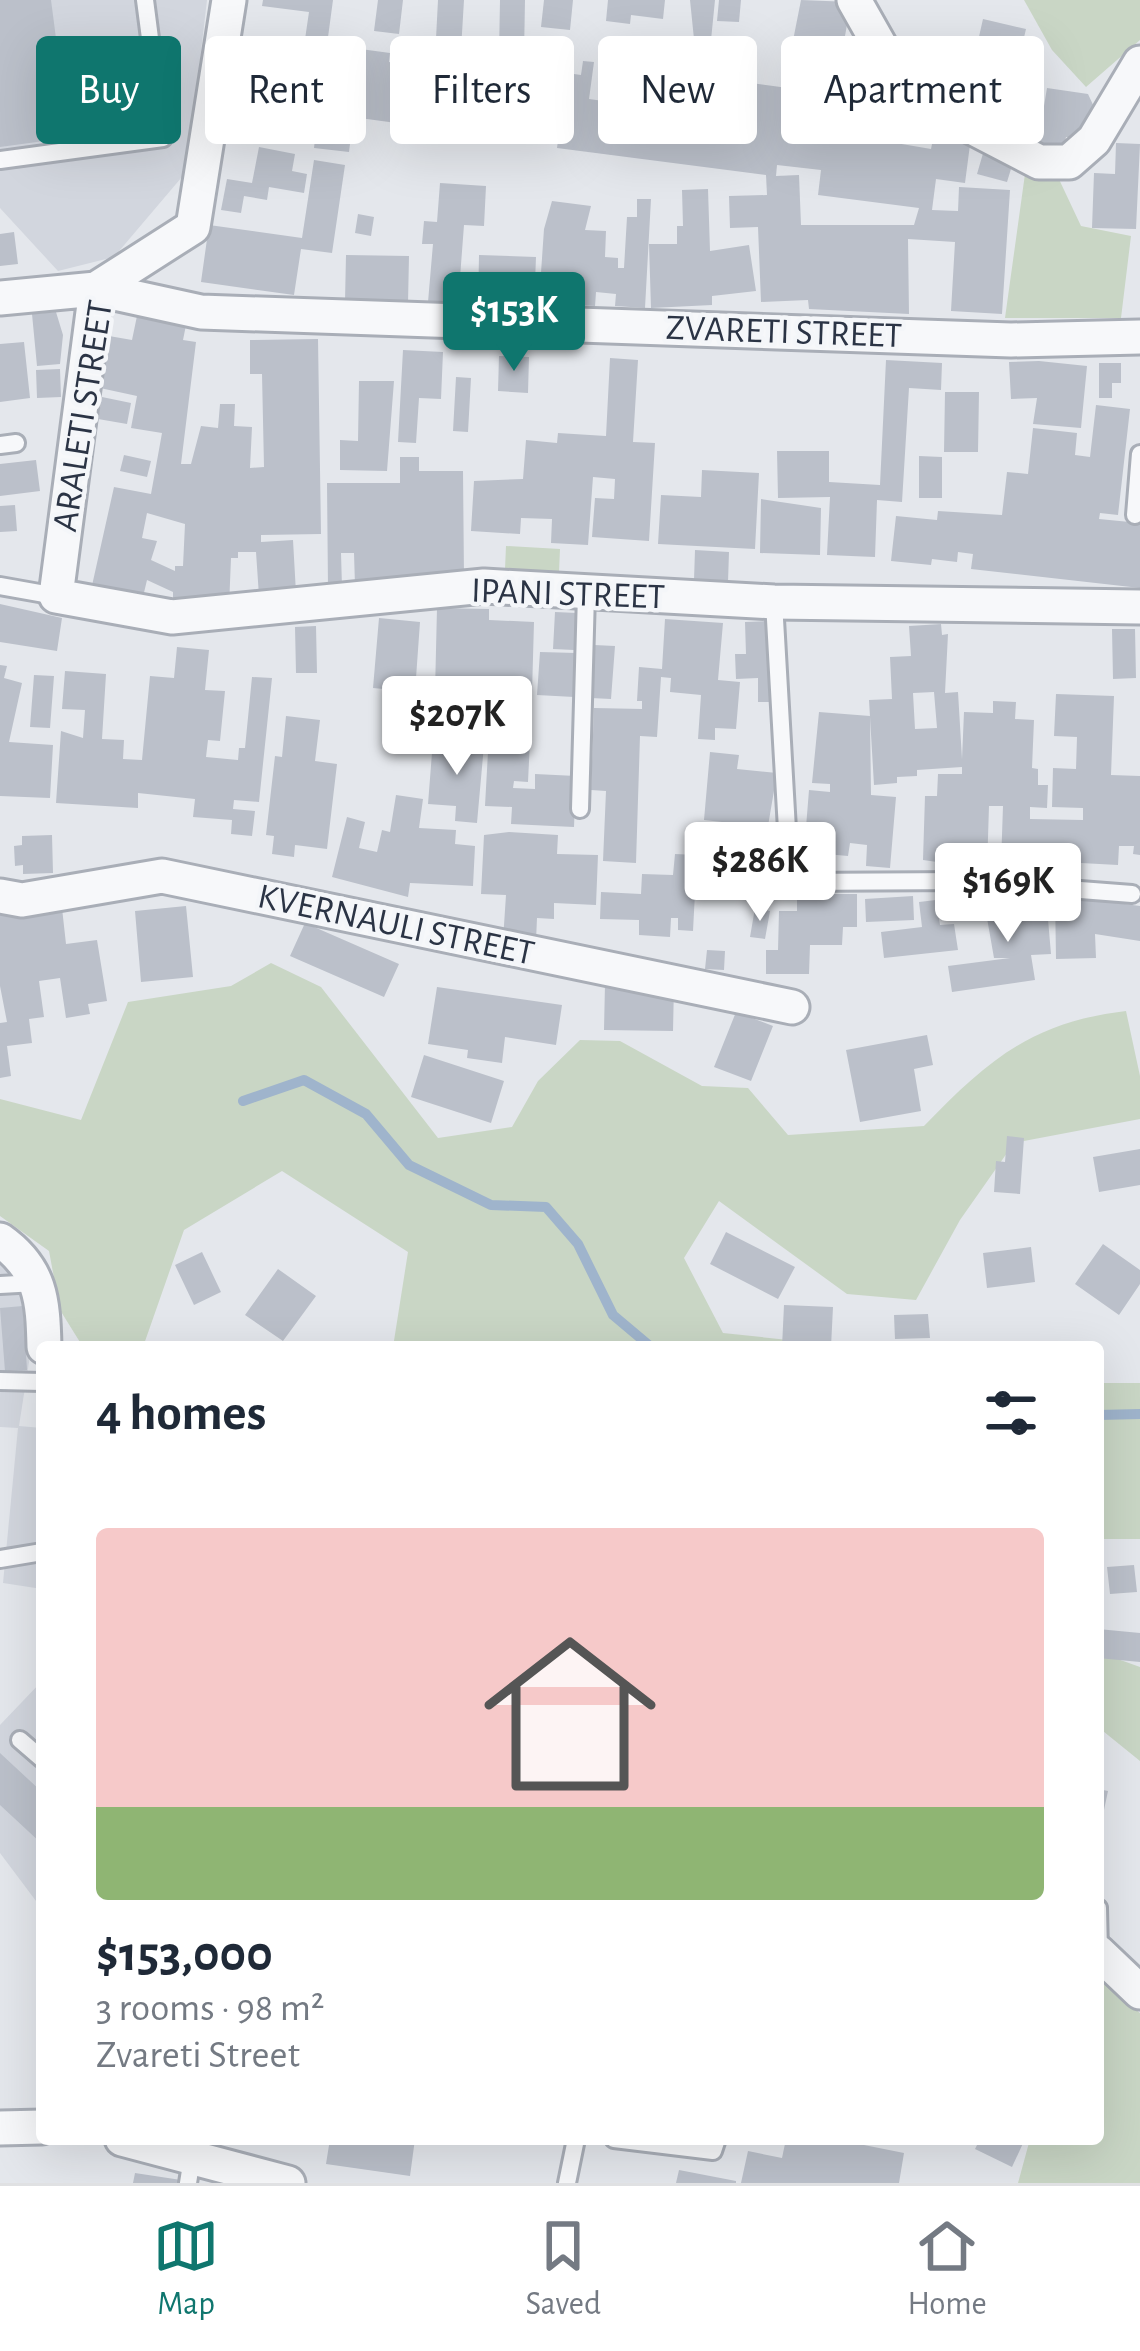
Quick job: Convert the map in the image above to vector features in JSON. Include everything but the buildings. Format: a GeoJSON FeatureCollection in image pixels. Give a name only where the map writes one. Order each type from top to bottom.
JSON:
{"type":"FeatureCollection","features":[{"type":"Feature","properties":{"kind":"street","name":"ARALETI STREET"},"geometry":{"type":"LineString","coordinates":[[56,596],[96,289],[193,227],[229,0]]}},
{"type":"Feature","properties":{"kind":"street"},"geometry":{"type":"LineString","coordinates":[[854,0],[897,76],[964,123],[1039,162],[1069,162],[1094,140],[1140,63]]}},
{"type":"Feature","properties":{"kind":"street","name":"ZVARETI STREET"},"geometry":{"type":"LineString","coordinates":[[0,298],[96,289],[201,312],[1011,340],[1140,337]]}},
{"type":"Feature","properties":{"kind":"street","name":"IPANI STREET"},"geometry":{"type":"LineString","coordinates":[[56,596],[172,617],[484,586],[774,602],[1140,607]]}},
{"type":"Feature","properties":{"kind":"street","name":"KVERNAULI STREET"},"geometry":{"type":"LineString","coordinates":[[0,896],[22,900],[162,876],[792,1006]]}},
{"type":"Feature","properties":{"kind":"street"},"geometry":{"type":"LineString","coordinates":[[0,1240],[23,1256],[44,1293],[44,1341]]}},
{"type":"Feature","properties":{"kind":"street"},"geometry":{"type":"LineString","coordinates":[[1104,1958],[1140,1992]]}},
{"type":"Feature","properties":{"kind":"street"},"geometry":{"type":"LineString","coordinates":[[0,2128],[36,2127]]}},
{"type":"Feature","properties":{"kind":"street"},"geometry":{"type":"LineString","coordinates":[[141,2145],[288,2183]]}},
{"type":"Feature","properties":{"kind":"lane"},"geometry":{"type":"LineString","coordinates":[[0,160],[164,138],[145,0]]}},
{"type":"Feature","properties":{"kind":"lane"},"geometry":{"type":"LineString","coordinates":[[1135,515],[1140,454]]}},
{"type":"Feature","properties":{"kind":"lane","name":"IPANI STREET"},"geometry":{"type":"LineString","coordinates":[[0,586],[56,596]]}},
{"type":"Feature","properties":{"kind":"lane"},"geometry":{"type":"LineString","coordinates":[[580,809],[586,594]]}},
{"type":"Feature","properties":{"kind":"lane"},"geometry":{"type":"LineString","coordinates":[[774,602],[790,882],[966,881],[1132,894]]}},
{"type":"Feature","properties":{"kind":"lane"},"geometry":{"type":"LineString","coordinates":[[0,1285],[37,1282]]}},
{"type":"Feature","properties":{"kind":"lane"},"geometry":{"type":"LineString","coordinates":[[0,1381],[36,1382]]}},
{"type":"Feature","properties":{"kind":"lane"},"geometry":{"type":"LineString","coordinates":[[0,1559],[36,1553]]}},
{"type":"Feature","properties":{"kind":"lane"},"geometry":{"type":"LineString","coordinates":[[20,1740],[36,1755]]}},
{"type":"Feature","properties":{"kind":"lane"},"geometry":{"type":"LineString","coordinates":[[567,2183],[575,2145]]}},
{"type":"Feature","properties":{"kind":"lane"},"geometry":{"type":"LineString","coordinates":[[660,2145],[713,2152],[715,2145]]}},
{"type":"Feature","properties":{"kind":"shaded area"},"geometry":{"type":"Polygon","coordinates":[[[0,0],[207,0],[187,171],[114,257],[58,271],[0,208],[0,0]]]}},
{"type":"Feature","properties":{"kind":"shaded area"},"geometry":{"type":"Polygon","coordinates":[[[0,1248],[37,1311],[19,1426],[36,1427],[36,1588],[3,1583],[18,1428],[0,1427],[0,1248]]]}},
{"type":"Feature","properties":{"kind":"shaded area"},"geometry":{"type":"Polygon","coordinates":[[[36,1687],[36,1901],[0,1853],[0,1725],[36,1687]]]}},
{"type":"Feature","properties":{"kind":"green space"},"geometry":{"type":"Polygon","coordinates":[[[1024,0],[1140,0],[1140,40],[1086,87],[1052,50],[1024,0]]]}},
{"type":"Feature","properties":{"kind":"green space"},"geometry":{"type":"Polygon","coordinates":[[[1025,174],[1057,175],[1081,226],[1131,236],[1121,318],[1005,318],[1025,174]]]}},
{"type":"Feature","properties":{"kind":"green space"},"geometry":{"type":"Polygon","coordinates":[[[506,546],[560,549],[559,572],[505,569],[506,546]]]}},
{"type":"Feature","properties":{"kind":"green space"},"geometry":{"type":"Polygon","coordinates":[[[271,963],[321,987],[438,1138],[512,1127],[538,1081],[580,1040],[620,1041],[702,1086],[748,1088],[788,1135],[924,1126],[969,1082],[1014,1048],[1064,1024],[1126,1011],[1140,1076],[1140,1119],[1014,1143],[960,1220],[916,1300],[847,1294],[719,1201],[684,1258],[723,1333],[798,1341],[394,1341],[408,1252],[282,1171],[184,1230],[145,1341],[79,1341],[60,1310],[49,1251],[0,1216],[0,1099],[81,1120],[128,1002],[231,986],[271,963]]]}},
{"type":"Feature","properties":{"kind":"green space"},"geometry":{"type":"Polygon","coordinates":[[[1104,1383],[1140,1383],[1140,1539],[1104,1539],[1104,1383]]]}},
{"type":"Feature","properties":{"kind":"green space"},"geometry":{"type":"Polygon","coordinates":[[[1104,1654],[1140,1667],[1140,1761],[1104,1732],[1104,1654]]]}},
{"type":"Feature","properties":{"kind":"green space"},"geometry":{"type":"Polygon","coordinates":[[[1104,1984],[1140,2013],[1140,2183],[1018,2183],[1028,2145],[1104,2145],[1104,1984]]]}},
{"type":"Feature","properties":{"kind":"waterway"},"geometry":{"type":"LineString","coordinates":[[243,1101],[304,1080],[366,1114],[409,1165],[491,1205],[546,1207],[578,1244],[613,1315],[644,1341]]}},
{"type":"Feature","properties":{"kind":"waterway"},"geometry":{"type":"LineString","coordinates":[[1104,1415],[1140,1414]]}}]}
